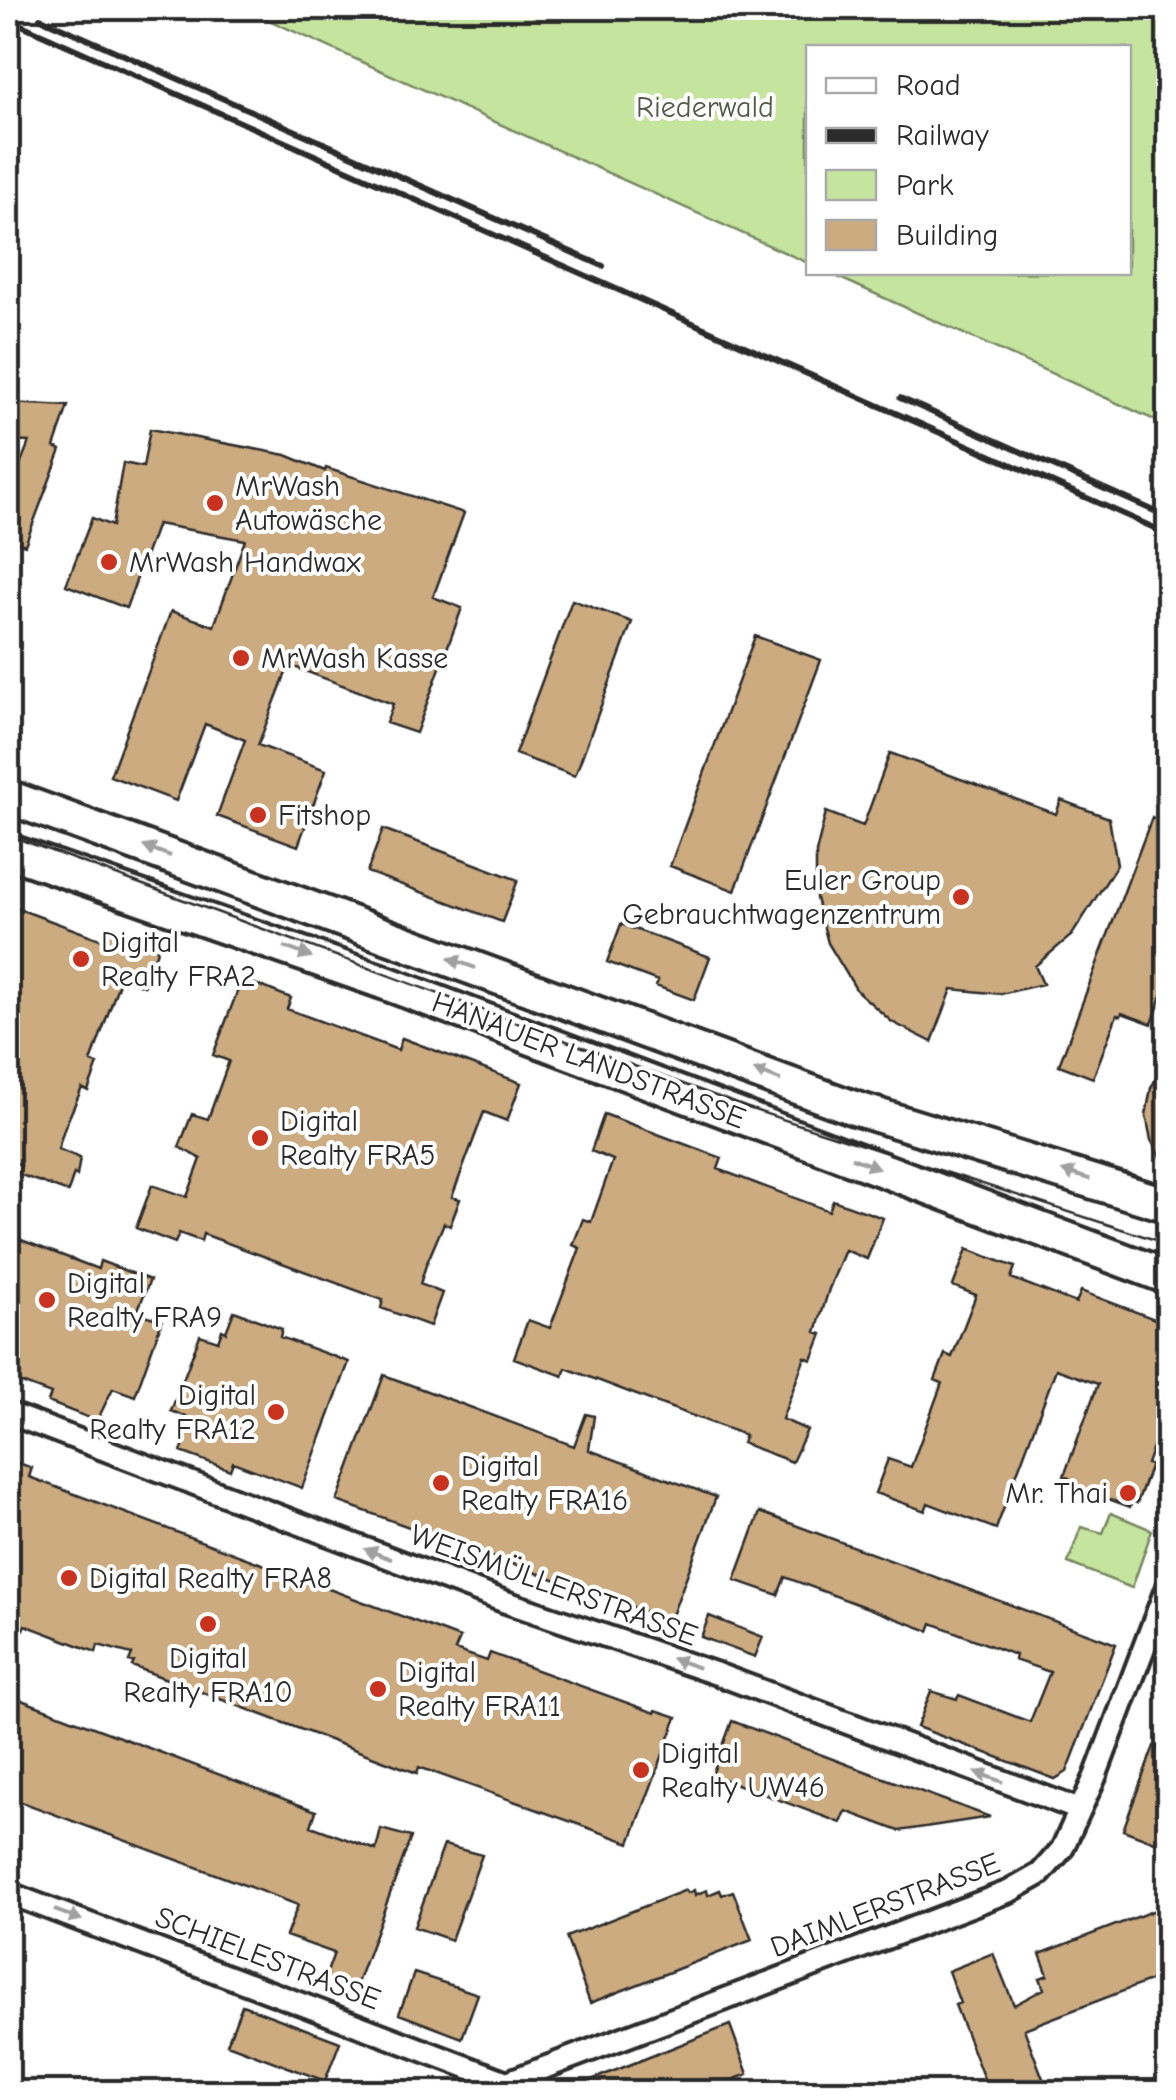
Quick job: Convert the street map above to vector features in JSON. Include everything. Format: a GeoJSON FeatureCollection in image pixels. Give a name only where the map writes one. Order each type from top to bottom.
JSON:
{"type":"FeatureCollection","features":[{"type":"Feature","properties":{"kind":"main road","name":"HANAUER LANDSTRASSE"},"geometry":{"type":"LineString","coordinates":[[8,798],[854,1108],[1168,1205]]}},
{"type":"Feature","properties":{"kind":"main road","name":"HANAUER LANDSTRASSE"},"geometry":{"type":"LineString","coordinates":[[8,850],[383,982],[1158,1270]]}},
{"type":"Feature","properties":{"kind":"street","name":"WEISMÜLLERSTRASSE"},"geometry":{"type":"LineString","coordinates":[[8,1413],[502,1601],[830,1716],[1080,1810]]}},
{"type":"Feature","properties":{"kind":"street","name":"DAIMLERSTRASSE"},"geometry":{"type":"LineString","coordinates":[[506,2082],[1028,1883],[1062,1850],[1162,1624],[1168,1584]]}},
{"type":"Feature","properties":{"kind":"street","name":"SCHIELESTRASSE"},"geometry":{"type":"LineString","coordinates":[[8,1892],[506,2082]]}},
{"type":"Feature","properties":{"kind":"green space","name":"Riederwald"},"geometry":{"type":"Polygon","coordinates":[[[242,8],[1168,8],[1168,426],[833,275],[1131,275],[1131,45],[806,45],[806,262],[242,8]]]}},
{"type":"Feature","properties":{"kind":"green space"},"geometry":{"type":"Polygon","coordinates":[[[1111,1513],[1152,1530],[1132,1588],[1068,1563],[1081,1527],[1103,1533],[1111,1513]]]}},
{"type":"Feature","properties":{"kind":"building"},"geometry":{"type":"Polygon","coordinates":[[[8,403],[68,406],[54,447],[61,450],[25,545],[8,539],[8,495],[29,442],[8,441],[8,403]]]}},
{"type":"Feature","properties":{"kind":"building"},"geometry":{"type":"Polygon","coordinates":[[[150,429],[286,455],[325,471],[326,468],[464,513],[433,597],[462,608],[416,733],[386,723],[393,704],[289,665],[258,745],[326,770],[298,846],[217,816],[245,740],[205,724],[176,801],[110,776],[171,611],[214,626],[245,540],[157,524],[126,608],[66,585],[92,518],[112,526],[123,463],[143,467],[150,429]]]}},
{"type":"Feature","properties":{"kind":"building"},"geometry":{"type":"Polygon","coordinates":[[[572,600],[632,622],[575,776],[515,754],[572,600]]]}},
{"type":"Feature","properties":{"kind":"building"},"geometry":{"type":"Polygon","coordinates":[[[755,636],[821,660],[735,891],[670,866],[755,636]]]}},
{"type":"Feature","properties":{"kind":"building"},"geometry":{"type":"Polygon","coordinates":[[[890,753],[1056,814],[1061,800],[1109,818],[1117,865],[1072,935],[1035,966],[1043,984],[1001,994],[952,989],[932,1042],[892,1022],[857,991],[828,943],[816,898],[816,853],[826,812],[863,826],[890,753]]]}},
{"type":"Feature","properties":{"kind":"building"},"geometry":{"type":"Polygon","coordinates":[[[1152,817],[1168,825],[1168,979],[1152,1024],[1122,1013],[1117,1015],[1093,1078],[1059,1065],[1152,817]]]}},
{"type":"Feature","properties":{"kind":"building"},"geometry":{"type":"Polygon","coordinates":[[[383,829],[518,880],[502,922],[367,872],[383,829]]]}},
{"type":"Feature","properties":{"kind":"building"},"geometry":{"type":"Polygon","coordinates":[[[8,905],[105,941],[109,930],[158,948],[144,986],[121,977],[91,1062],[98,1064],[88,1091],[82,1088],[64,1129],[58,1149],[80,1158],[77,1176],[74,1174],[68,1192],[18,1174],[21,1165],[8,1160],[8,905]]]}},
{"type":"Feature","properties":{"kind":"building"},"geometry":{"type":"Polygon","coordinates":[[[621,924],[710,957],[694,1000],[656,986],[658,981],[607,962],[621,924]]]}},
{"type":"Feature","properties":{"kind":"building"},"geometry":{"type":"Polygon","coordinates":[[[242,979],[291,998],[287,1009],[398,1050],[402,1038],[521,1083],[507,1121],[484,1112],[452,1197],[460,1199],[450,1226],[444,1223],[426,1265],[420,1284],[442,1293],[430,1326],[381,1308],[383,1300],[203,1234],[201,1241],[179,1233],[175,1243],[136,1228],[152,1185],[187,1197],[201,1159],[179,1147],[192,1114],[208,1119],[229,1061],[213,1055],[242,979]]]}},
{"type":"Feature","properties":{"kind":"building"},"geometry":{"type":"Polygon","coordinates":[[[1168,1056],[1168,1171],[1151,1140],[1146,1115],[1151,1088],[1168,1056]]]}},
{"type":"Feature","properties":{"kind":"building"},"geometry":{"type":"Polygon","coordinates":[[[604,1114],[722,1158],[718,1169],[829,1211],[833,1200],[883,1218],[867,1259],[845,1250],[829,1289],[816,1332],[822,1334],[812,1360],[805,1357],[782,1419],[807,1430],[792,1462],[742,1443],[745,1435],[566,1368],[563,1376],[514,1358],[528,1320],[550,1328],[580,1248],[573,1245],[583,1219],[591,1222],[613,1160],[591,1151],[604,1114]]]}},
{"type":"Feature","properties":{"kind":"building"},"geometry":{"type":"Polygon","coordinates":[[[8,1235],[98,1269],[100,1261],[150,1280],[137,1312],[162,1321],[135,1396],[113,1388],[97,1421],[48,1402],[51,1394],[8,1378],[8,1235]]]}},
{"type":"Feature","properties":{"kind":"building"},"geometry":{"type":"Polygon","coordinates":[[[967,1249],[1015,1267],[1011,1278],[1076,1303],[1081,1291],[1168,1324],[1168,1405],[1137,1503],[1132,1501],[1130,1507],[1067,1484],[1069,1478],[1064,1476],[1098,1384],[1056,1369],[996,1529],[928,1503],[925,1511],[875,1493],[888,1459],[911,1467],[942,1383],[935,1380],[945,1354],[952,1357],[976,1295],[953,1286],[967,1249]]]}},
{"type":"Feature","properties":{"kind":"building","name":"Digital Realty FRA12"},"geometry":{"type":"Polygon","coordinates":[[[234,1311],[282,1329],[280,1337],[349,1362],[302,1488],[233,1462],[230,1470],[181,1452],[193,1419],[171,1411],[200,1335],[218,1341],[234,1311]]]}},
{"type":"Feature","properties":{"kind":"building"},"geometry":{"type":"Polygon","coordinates":[[[384,1375],[574,1446],[586,1414],[594,1416],[589,1450],[716,1497],[670,1621],[337,1501],[384,1375]]]}},
{"type":"Feature","properties":{"kind":"building"},"geometry":{"type":"Polygon","coordinates":[[[8,1459],[32,1468],[29,1477],[460,1638],[455,1650],[487,1661],[490,1653],[655,1713],[656,1710],[677,1717],[630,1843],[419,1767],[417,1773],[132,1666],[132,1654],[98,1645],[96,1652],[25,1625],[22,1632],[8,1626],[8,1459]]]}},
{"type":"Feature","properties":{"kind":"building"},"geometry":{"type":"Polygon","coordinates":[[[760,1512],[1116,1644],[1067,1772],[1055,1779],[917,1727],[931,1691],[957,1699],[959,1695],[1030,1722],[1050,1672],[932,1623],[929,1631],[785,1577],[778,1595],[735,1580],[760,1512]]]}},
{"type":"Feature","properties":{"kind":"building"},"geometry":{"type":"Polygon","coordinates":[[[709,1616],[763,1637],[755,1657],[701,1637],[709,1616]]]}},
{"type":"Feature","properties":{"kind":"building"},"geometry":{"type":"Polygon","coordinates":[[[8,1695],[316,1811],[311,1826],[376,1850],[381,1829],[411,1837],[352,1997],[322,1986],[334,1953],[286,1936],[298,1905],[8,1797],[8,1695]]]}},
{"type":"Feature","properties":{"kind":"building"},"geometry":{"type":"Polygon","coordinates":[[[732,1721],[990,1817],[899,1831],[846,1811],[841,1823],[712,1775],[732,1721]]]}},
{"type":"Feature","properties":{"kind":"building"},"geometry":{"type":"Polygon","coordinates":[[[1154,1746],[1168,1751],[1168,1847],[1123,1830],[1154,1746]]]}},
{"type":"Feature","properties":{"kind":"building"},"geometry":{"type":"Polygon","coordinates":[[[444,1845],[482,1855],[451,1940],[414,1927],[444,1845]]]}},
{"type":"Feature","properties":{"kind":"building"},"geometry":{"type":"Polygon","coordinates":[[[694,1890],[695,1895],[707,1890],[708,1895],[720,1890],[722,1895],[733,1891],[752,1940],[590,2003],[566,1937],[694,1890]]]}},
{"type":"Feature","properties":{"kind":"building"},"geometry":{"type":"Polygon","coordinates":[[[1168,1905],[1168,1974],[1024,2029],[1047,2089],[989,2092],[955,2005],[960,2003],[948,1971],[993,1953],[1014,2005],[1044,1989],[1040,1978],[1048,1975],[1040,1954],[1168,1905]]]}},
{"type":"Feature","properties":{"kind":"building"},"geometry":{"type":"Polygon","coordinates":[[[414,1973],[478,1994],[462,2038],[399,2014],[414,1973]]]}},
{"type":"Feature","properties":{"kind":"building"},"geometry":{"type":"Polygon","coordinates":[[[242,2005],[340,2042],[325,2081],[227,2044],[242,2005]]]}},
{"type":"Feature","properties":{"kind":"building"},"geometry":{"type":"Polygon","coordinates":[[[730,2025],[748,2074],[701,2092],[561,2092],[730,2025]]]}},
{"type":"Feature","properties":{"kind":"tram line"},"geometry":{"type":"LineString","coordinates":[[8,835],[748,1108],[1168,1244]]}},
{"type":"Feature","properties":{"kind":"railway"},"geometry":{"type":"LineString","coordinates":[[40,18],[603,266]]}},
{"type":"Feature","properties":{"kind":"railway"},"geometry":{"type":"LineString","coordinates":[[8,19],[1168,534]]}},
{"type":"Feature","properties":{"kind":"railway"},"geometry":{"type":"LineString","coordinates":[[900,398],[1168,517]]}},
{"type":"Feature","properties":{"kind":"place","name":"MrWash Autowäsche"},"geometry":{"type":"Point","coordinates":[215,503]}},
{"type":"Feature","properties":{"kind":"place","name":"MrWash Handwax"},"geometry":{"type":"Point","coordinates":[109,562]}},
{"type":"Feature","properties":{"kind":"place","name":"MrWash Kasse"},"geometry":{"type":"Point","coordinates":[241,658]}},
{"type":"Feature","properties":{"kind":"place","name":"Fitshop"},"geometry":{"type":"Point","coordinates":[258,815]}},
{"type":"Feature","properties":{"kind":"place","name":"Euler Group Gebrauchtwagenzentrum"},"geometry":{"type":"Point","coordinates":[961,897]}},
{"type":"Feature","properties":{"kind":"place","name":"Digital Realty FRA2"},"geometry":{"type":"Point","coordinates":[81,959]}},
{"type":"Feature","properties":{"kind":"place","name":"Digital Realty FRA5"},"geometry":{"type":"Point","coordinates":[260,1138]}},
{"type":"Feature","properties":{"kind":"place","name":"Digital Realty FRA9"},"geometry":{"type":"Point","coordinates":[47,1300]}},
{"type":"Feature","properties":{"kind":"place","name":"Digital Realty FRA12"},"geometry":{"type":"Point","coordinates":[276,1412]}},
{"type":"Feature","properties":{"kind":"place","name":"Digital Realty FRA16"},"geometry":{"type":"Point","coordinates":[441,1483]}},
{"type":"Feature","properties":{"kind":"place","name":"Mr. Thai"},"geometry":{"type":"Point","coordinates":[1128,1493]}},
{"type":"Feature","properties":{"kind":"place","name":"Digital Realty FRA8"},"geometry":{"type":"Point","coordinates":[69,1578]}},
{"type":"Feature","properties":{"kind":"place","name":"Digital Realty FRA10"},"geometry":{"type":"Point","coordinates":[208,1624]}},
{"type":"Feature","properties":{"kind":"place","name":"Digital Realty FRA11"},"geometry":{"type":"Point","coordinates":[378,1689]}},
{"type":"Feature","properties":{"kind":"place","name":"Digital Realty UW46"},"geometry":{"type":"Point","coordinates":[641,1770]}}]}
